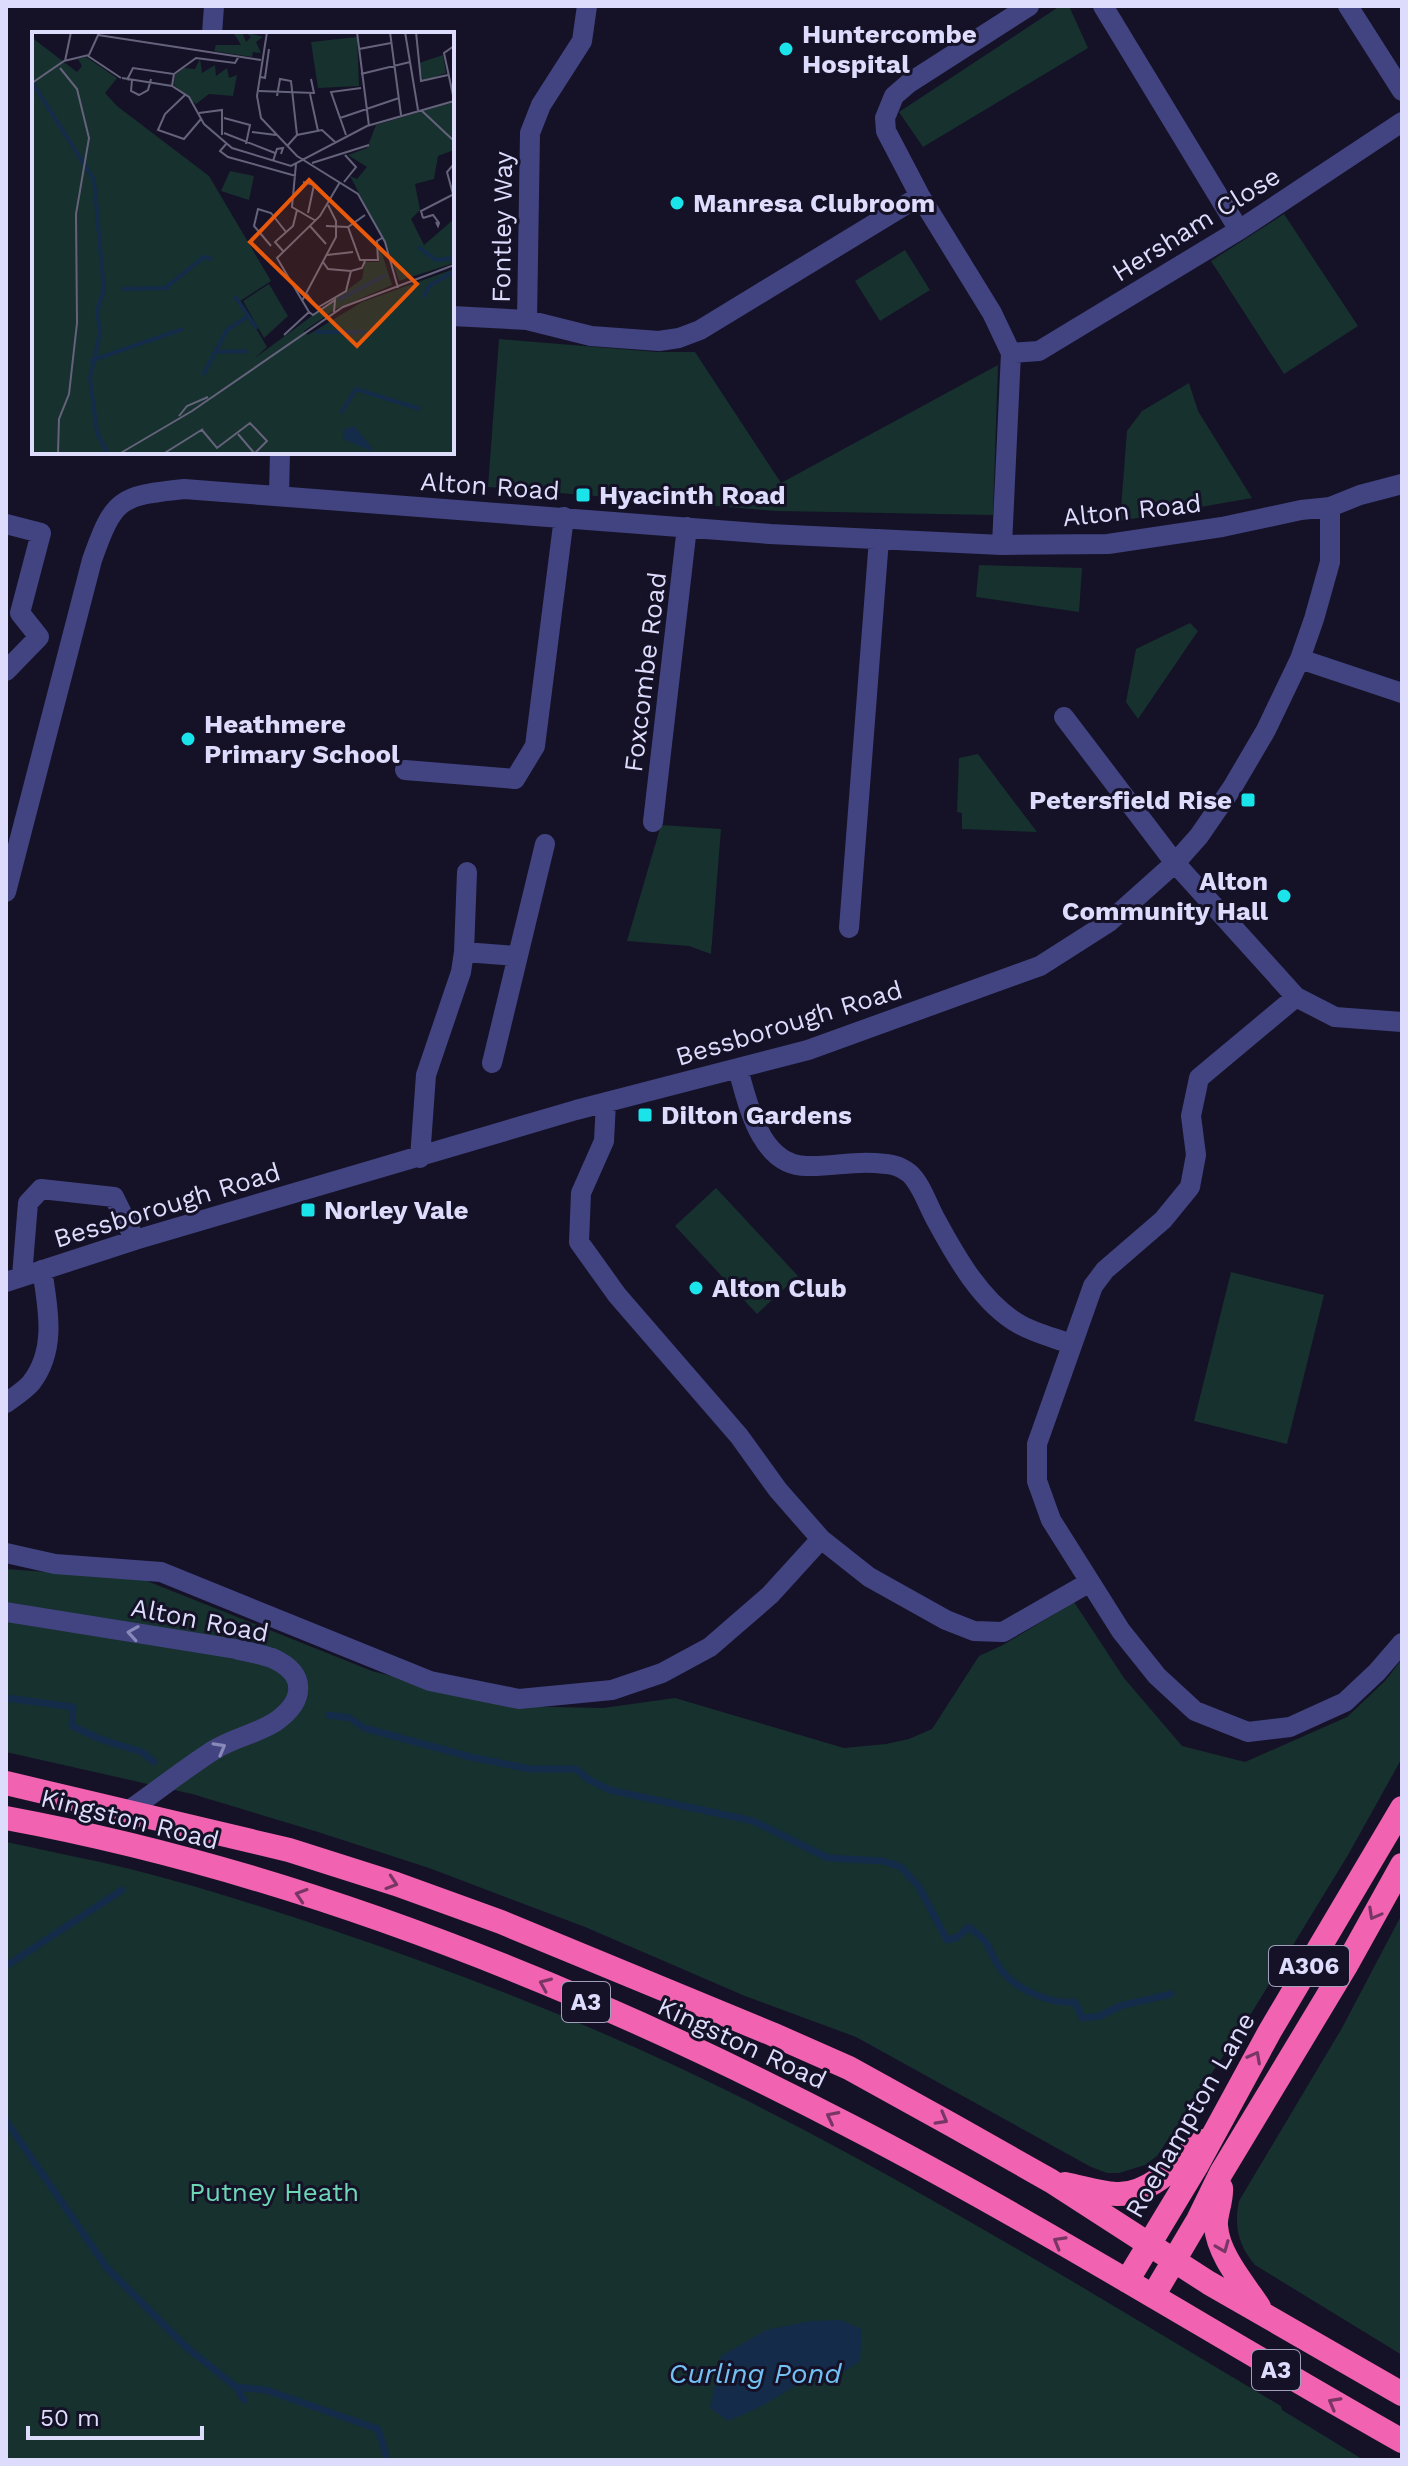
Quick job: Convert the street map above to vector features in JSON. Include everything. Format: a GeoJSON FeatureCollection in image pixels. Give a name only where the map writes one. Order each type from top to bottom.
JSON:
{"type":"FeatureCollection","features":[{"type":"Feature","properties":{"kind":"highway","name":"Kingston Road"},"geometry":{"type":"LineString","coordinates":[[6,1783],[289,1850],[396,1884],[501,1922],[772,2034],[849,2068],[1051,2181],[1148,2244],[1402,2394]]}},
{"type":"Feature","properties":{"kind":"highway","name":"Roehampton Lane"},"geometry":{"type":"LineString","coordinates":[[1148,2244],[1402,1808]]}},
{"type":"Feature","properties":{"kind":"highway","name":"Kingston Road"},"geometry":{"type":"LineString","coordinates":[[6,1818],[97,1837],[251,1878],[398,1926],[540,1982],[740,2070],[829,2115],[1127,2281],[1402,2441]]}},
{"type":"Feature","properties":{"kind":"highway","name":"A306"},"geometry":{"type":"LineString","coordinates":[[1153,2296],[1221,2173],[1347,1964],[1402,1865]]}},
{"type":"Feature","properties":{"kind":"highway","name":"A306"},"geometry":{"type":"LineString","coordinates":[[1051,2181],[1118,2194],[1137,2190],[1179,2163],[1219,2126]]}},
{"type":"Feature","properties":{"kind":"highway","name":"A306"},"geometry":{"type":"LineString","coordinates":[[1221,2173],[1222,2199],[1216,2225],[1218,2236],[1227,2258],[1261,2312]]}},
{"type":"Feature","properties":{"kind":"highway","name":"A306"},"geometry":{"type":"LineString","coordinates":[[1127,2281],[1148,2244]]}},
{"type":"Feature","properties":{"kind":"street"},"geometry":{"type":"LineString","coordinates":[[212,32],[214,6]]}},
{"type":"Feature","properties":{"kind":"street","name":"Fontley Way"},"geometry":{"type":"LineString","coordinates":[[527,320],[530,133],[541,105],[582,41],[587,6]]}},
{"type":"Feature","properties":{"kind":"street"},"geometry":{"type":"LineString","coordinates":[[1002,545],[1011,353],[992,313],[920,196],[886,131],[885,118],[894,96],[909,83],[1029,6]]}},
{"type":"Feature","properties":{"kind":"street"},"geometry":{"type":"LineString","coordinates":[[1103,6],[1239,230]]}},
{"type":"Feature","properties":{"kind":"street"},"geometry":{"type":"LineString","coordinates":[[1348,6],[1402,91]]}},
{"type":"Feature","properties":{"kind":"street","name":"Hersham Close"},"geometry":{"type":"LineString","coordinates":[[1011,353],[1039,351],[1239,230],[1402,122]]}},
{"type":"Feature","properties":{"kind":"street"},"geometry":{"type":"LineString","coordinates":[[454,316],[527,320],[591,336],[659,341],[679,338],[700,330],[920,196]]}},
{"type":"Feature","properties":{"kind":"street"},"geometry":{"type":"LineString","coordinates":[[279,497],[280,454]]}},
{"type":"Feature","properties":{"kind":"street","name":"Alton Road"},"geometry":{"type":"LineString","coordinates":[[6,892],[92,560],[107,519],[123,502],[144,493],[184,489],[687,527],[1002,545],[1108,544],[1222,527],[1330,507],[1402,484]]}},
{"type":"Feature","properties":{"kind":"street","name":"Bessborough Road"},"geometry":{"type":"LineString","coordinates":[[23,1276],[135,1240],[606,1102],[822,1045],[1040,966],[1109,922],[1175,863],[1199,836],[1232,788],[1266,730],[1300,659],[1314,619],[1330,562],[1330,507]]}},
{"type":"Feature","properties":{"kind":"street"},"geometry":{"type":"LineString","coordinates":[[405,770],[515,779],[535,746],[564,517]]}},
{"type":"Feature","properties":{"kind":"street"},"geometry":{"type":"LineString","coordinates":[[6,524],[41,533],[20,613],[39,637],[71,646]]}},
{"type":"Feature","properties":{"kind":"street","name":"Foxcombe Road"},"geometry":{"type":"LineString","coordinates":[[653,822],[687,527]]}},
{"type":"Feature","properties":{"kind":"street"},"geometry":{"type":"LineString","coordinates":[[849,928],[879,539]]}},
{"type":"Feature","properties":{"kind":"street"},"geometry":{"type":"LineString","coordinates":[[6,671],[39,637]]}},
{"type":"Feature","properties":{"kind":"street"},"geometry":{"type":"LineString","coordinates":[[1300,659],[1402,693]]}},
{"type":"Feature","properties":{"kind":"street"},"geometry":{"type":"LineString","coordinates":[[1064,717],[1175,863],[1296,997],[1335,1017],[1402,1022]]}},
{"type":"Feature","properties":{"kind":"street"},"geometry":{"type":"LineString","coordinates":[[492,1063],[545,844]]}},
{"type":"Feature","properties":{"kind":"street"},"geometry":{"type":"LineString","coordinates":[[420,1158],[426,1075],[461,972],[467,872]]}},
{"type":"Feature","properties":{"kind":"street"},"geometry":{"type":"LineString","coordinates":[[464,952],[518,956]]}},
{"type":"Feature","properties":{"kind":"street"},"geometry":{"type":"LineString","coordinates":[[1296,997],[1199,1078],[1191,1116],[1196,1155],[1190,1187],[1163,1220],[1105,1270],[1093,1286],[1037,1444],[1037,1481],[1051,1520],[1121,1631],[1157,1676],[1195,1711],[1248,1732],[1290,1727],[1345,1702],[1402,1643]]}},
{"type":"Feature","properties":{"kind":"street"},"geometry":{"type":"LineString","coordinates":[[738,1069],[753,1119],[767,1144],[780,1157],[804,1167],[869,1162],[897,1165],[912,1175],[974,1281],[995,1304],[1020,1325],[1071,1344]]}},
{"type":"Feature","properties":{"kind":"street"},"geometry":{"type":"LineString","coordinates":[[606,1102],[604,1141],[581,1193],[579,1242],[617,1295],[739,1436],[778,1490],[821,1539],[869,1577],[946,1620],[974,1631],[1003,1632],[1090,1582]]}},
{"type":"Feature","properties":{"kind":"street"},"geometry":{"type":"LineString","coordinates":[[6,1403],[30,1384],[44,1360],[50,1328],[23,1276],[28,1203],[41,1189],[114,1197],[135,1240]]}},
{"type":"Feature","properties":{"kind":"street"},"geometry":{"type":"LineString","coordinates":[[6,1553],[55,1564],[161,1572],[430,1681],[519,1699],[612,1690],[662,1673],[710,1647],[770,1595],[821,1539]]}},
{"type":"Feature","properties":{"kind":"street","name":"Alton Road"},"geometry":{"type":"LineString","coordinates":[[6,1612],[236,1649],[272,1658],[291,1671],[298,1681],[300,1694],[289,1710],[275,1721],[214,1750],[128,1811]]}},
{"type":"Feature","properties":{"kind":"green space"},"geometry":{"type":"Polygon","coordinates":[[[1060,6],[1069,6],[1088,48],[923,147],[899,112],[1060,6]]]}},
{"type":"Feature","properties":{"kind":"green space"},"geometry":{"type":"Polygon","coordinates":[[[1284,214],[1358,326],[1284,374],[1211,261],[1284,214]]]}},
{"type":"Feature","properties":{"kind":"green space"},"geometry":{"type":"Polygon","coordinates":[[[905,250],[930,290],[880,321],[855,281],[905,250]]]}},
{"type":"Feature","properties":{"kind":"green space"},"geometry":{"type":"Polygon","coordinates":[[[499,339],[657,352],[695,352],[781,483],[998,365],[993,515],[777,511],[488,487],[499,339]]]}},
{"type":"Feature","properties":{"kind":"green space"},"geometry":{"type":"Polygon","coordinates":[[[1189,383],[1198,411],[1252,498],[1120,521],[1127,431],[1142,411],[1189,383]]]}},
{"type":"Feature","properties":{"kind":"green space"},"geometry":{"type":"Polygon","coordinates":[[[979,565],[1082,568],[1079,612],[976,597],[979,565]]]}},
{"type":"Feature","properties":{"kind":"green space"},"geometry":{"type":"Polygon","coordinates":[[[1190,623],[1198,631],[1138,719],[1126,702],[1136,649],[1190,623]]]}},
{"type":"Feature","properties":{"kind":"green space"},"geometry":{"type":"Polygon","coordinates":[[[978,754],[1037,832],[962,829],[962,813],[957,812],[959,758],[978,754]]]}},
{"type":"Feature","properties":{"kind":"green space"},"geometry":{"type":"Polygon","coordinates":[[[661,825],[721,829],[711,954],[689,946],[627,941],[661,825]]]}},
{"type":"Feature","properties":{"kind":"green space"},"geometry":{"type":"Polygon","coordinates":[[[716,1188],[798,1276],[757,1314],[675,1226],[716,1188]]]}},
{"type":"Feature","properties":{"kind":"green space"},"geometry":{"type":"Polygon","coordinates":[[[1231,1272],[1324,1295],[1287,1444],[1194,1421],[1231,1272]]]}},
{"type":"Feature","properties":{"kind":"green space"},"geometry":{"type":"Polygon","coordinates":[[[6,1569],[142,1579],[372,1671],[504,1706],[603,1708],[675,1698],[844,1748],[886,1744],[932,1729],[979,1656],[1074,1602],[1124,1678],[1182,1746],[1245,1762],[1347,1717],[1385,1681],[1402,1659],[1402,1758],[1348,1855],[1249,2017],[1157,2156],[1145,2165],[1119,2173],[1107,2173],[856,2037],[745,1996],[585,1927],[429,1868],[318,1832],[192,1794],[6,1752],[6,1569]]]}},
{"type":"Feature","properties":{"kind":"green space","name":"Putney Heath"},"geometry":{"type":"Polygon","coordinates":[[[6,1842],[155,1876],[307,1922],[488,1986],[642,2051],[742,2098],[947,2208],[1281,2406],[1282,2410],[1362,2459],[1372,2460],[6,2460],[6,1842]]]}},
{"type":"Feature","properties":{"kind":"green space"},"geometry":{"type":"Polygon","coordinates":[[[1402,1914],[1402,2355],[1255,2265],[1241,2243],[1237,2219],[1239,2201],[1342,2028],[1402,1914]]]}},
{"type":"Feature","properties":{"kind":"water","name":"Curling Pond"},"geometry":{"type":"Polygon","coordinates":[[[841,2320],[862,2329],[860,2361],[837,2376],[802,2382],[760,2407],[728,2421],[710,2408],[721,2356],[766,2330],[811,2321],[841,2320]]]}},
{"type":"Feature","properties":{"kind":"waterway"},"geometry":{"type":"LineString","coordinates":[[6,1698],[73,1707],[72,1726],[100,1739],[142,1752],[154,1762]]}},
{"type":"Feature","properties":{"kind":"waterway"},"geometry":{"type":"LineString","coordinates":[[329,1715],[350,1718],[364,1728],[471,1757],[530,1769],[576,1769],[589,1780],[610,1790],[753,1821],[828,1858],[883,1861],[901,1867],[919,1887],[947,1940],[958,1937],[968,1927],[986,1943],[1008,1978],[1025,1990],[1045,1998],[1075,2002],[1082,2018],[1100,2016],[1120,2006],[1171,1994]]}},
{"type":"Feature","properties":{"kind":"waterway"},"geometry":{"type":"LineString","coordinates":[[6,1966],[122,1890]]}},
{"type":"Feature","properties":{"kind":"waterway"},"geometry":{"type":"LineString","coordinates":[[6,2121],[107,2268],[185,2346],[236,2387],[244,2400]]}},
{"type":"Feature","properties":{"kind":"waterway"},"geometry":{"type":"LineString","coordinates":[[236,2387],[266,2390],[378,2429],[386,2455]]}},
{"type":"Feature","properties":{"kind":"place","name":"Huntercombe Hospital"},"geometry":{"type":"Point","coordinates":[786,49]}},
{"type":"Feature","properties":{"kind":"place","name":"Manresa Clubroom"},"geometry":{"type":"Point","coordinates":[677,203]}},
{"type":"Feature","properties":{"kind":"place","name":"Hyacinth Road"},"geometry":{"type":"Point","coordinates":[583,495]}},
{"type":"Feature","properties":{"kind":"place","name":"Heathmere Primary School"},"geometry":{"type":"Point","coordinates":[188,739]}},
{"type":"Feature","properties":{"kind":"place","name":"Petersfield Rise"},"geometry":{"type":"Point","coordinates":[1248,800]}},
{"type":"Feature","properties":{"kind":"place","name":"Alton Community Hall"},"geometry":{"type":"Point","coordinates":[1284,896]}},
{"type":"Feature","properties":{"kind":"place","name":"Dilton Gardens"},"geometry":{"type":"Point","coordinates":[645,1115]}},
{"type":"Feature","properties":{"kind":"place","name":"Norley Vale"},"geometry":{"type":"Point","coordinates":[308,1210]}},
{"type":"Feature","properties":{"kind":"place","name":"Alton Club"},"geometry":{"type":"Point","coordinates":[696,1288]}}]}
